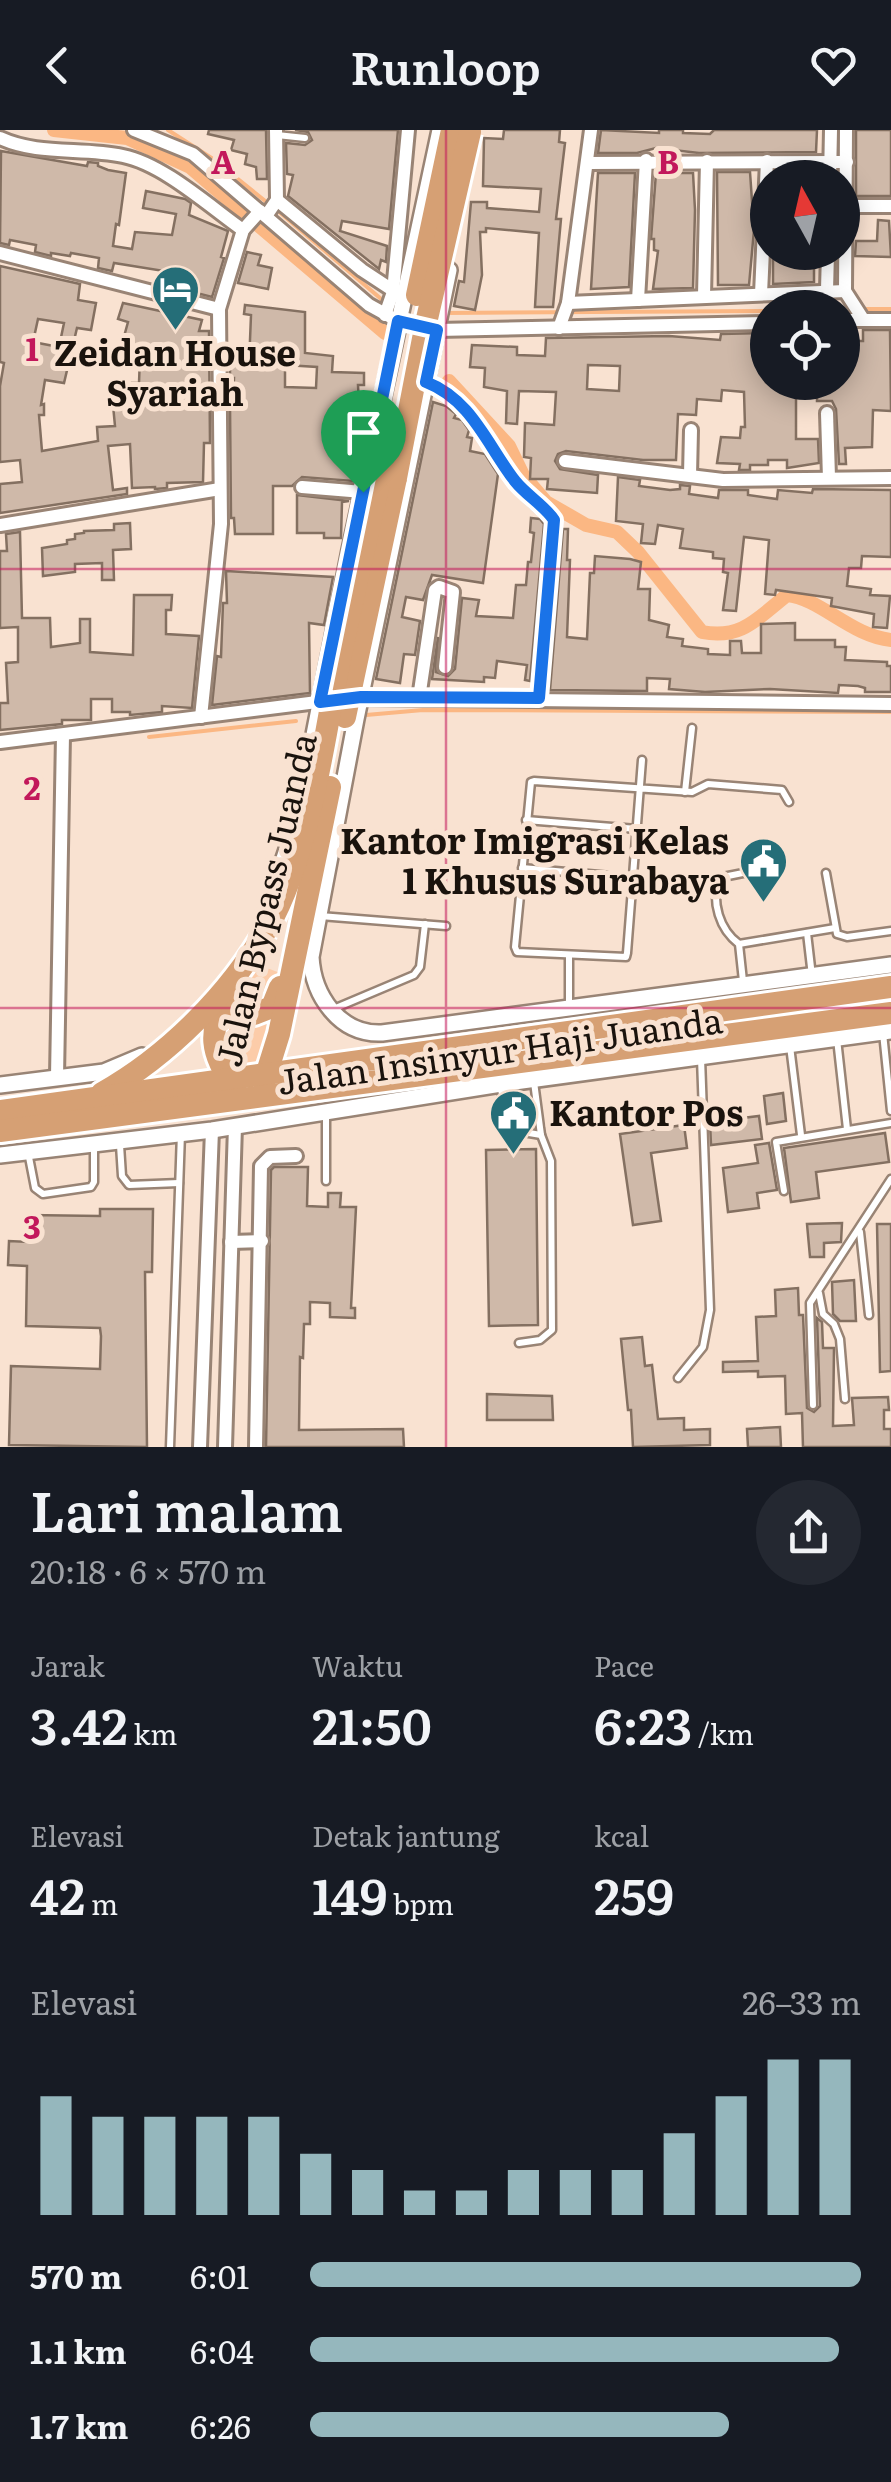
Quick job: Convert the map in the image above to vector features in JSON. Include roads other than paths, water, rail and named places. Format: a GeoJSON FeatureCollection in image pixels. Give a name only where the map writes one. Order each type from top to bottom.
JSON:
{"type":"FeatureCollection","features":[{"type":"Feature","properties":{"kind":"highway","name":"Jalan Bypass Juanda"},"geometry":{"type":"LineString","coordinates":[[388,477],[341,629],[339,708],[284,894],[269,926],[228,988],[213,1027],[213,1040],[228,1078],[248,1098],[268,1072],[279,1034],[339,708],[468,130]]}},
{"type":"Feature","properties":{"kind":"highway"},"geometry":{"type":"LineString","coordinates":[[228,988],[234,1012],[266,1011],[276,1002],[295,947]]}},
{"type":"Feature","properties":{"kind":"highway","name":"Jalan Insinyur Haji Juanda"},"geometry":{"type":"LineString","coordinates":[[0,1111],[268,1072],[571,1019],[891,987]]}},
{"type":"Feature","properties":{"kind":"highway","name":"Jalan Bypass Juanda"},"geometry":{"type":"LineString","coordinates":[[90,1100],[168,1045],[228,988]]}},
{"type":"Feature","properties":{"kind":"highway","name":"Jalan Insinyur Haji Juanda"},"geometry":{"type":"LineString","coordinates":[[0,1131],[345,1085],[532,1070],[888,1025]]}},
{"type":"Feature","properties":{"kind":"highway"},"geometry":{"type":"LineString","coordinates":[[336,1111],[345,1085]]}},
{"type":"Feature","properties":{"kind":"street"},"geometry":{"type":"LineString","coordinates":[[134,130],[160,134],[194,154],[346,288],[439,319],[563,315],[750,322]]}},
{"type":"Feature","properties":{"kind":"street"},"geometry":{"type":"LineString","coordinates":[[396,305],[408,130]]}},
{"type":"Feature","properties":{"kind":"street"},"geometry":{"type":"LineString","coordinates":[[341,629],[396,305],[440,130]]}},
{"type":"Feature","properties":{"kind":"street"},"geometry":{"type":"LineString","coordinates":[[0,1084],[124,1066],[160,1042],[228,970],[254,932],[277,881],[339,708],[426,382],[468,130]]}},
{"type":"Feature","properties":{"kind":"street"},"geometry":{"type":"LineString","coordinates":[[563,315],[592,130]]}},
{"type":"Feature","properties":{"kind":"street"},"geometry":{"type":"LineString","coordinates":[[830,130],[831,160]]}},
{"type":"Feature","properties":{"kind":"street"},"geometry":{"type":"LineString","coordinates":[[846,130],[847,160]]}},
{"type":"Feature","properties":{"kind":"street"},"geometry":{"type":"LineString","coordinates":[[202,717],[219,557],[219,308],[262,214],[276,132]]}},
{"type":"Feature","properties":{"kind":"street"},"geometry":{"type":"LineString","coordinates":[[0,138],[32,148],[94,151],[139,160],[262,214],[396,305]]}},
{"type":"Feature","properties":{"kind":"street"},"geometry":{"type":"LineString","coordinates":[[638,300],[646,160]]}},
{"type":"Feature","properties":{"kind":"street"},"geometry":{"type":"LineString","coordinates":[[704,296],[707,160]]}},
{"type":"Feature","properties":{"kind":"street"},"geometry":{"type":"LineString","coordinates":[[586,163],[750,161]]}},
{"type":"Feature","properties":{"kind":"street"},"geometry":{"type":"LineString","coordinates":[[860,206],[891,206]]}},
{"type":"Feature","properties":{"kind":"street"},"geometry":{"type":"LineString","coordinates":[[0,253],[219,308]]}},
{"type":"Feature","properties":{"kind":"street"},"geometry":{"type":"LineString","coordinates":[[827,290],[828,270]]}},
{"type":"Feature","properties":{"kind":"street"},"geometry":{"type":"LineString","coordinates":[[563,315],[638,300],[750,294]]}},
{"type":"Feature","properties":{"kind":"street"},"geometry":{"type":"LineString","coordinates":[[861,315],[891,320]]}},
{"type":"Feature","properties":{"kind":"street"},"geometry":{"type":"LineString","coordinates":[[426,382],[457,400],[481,427],[518,485],[554,520],[539,698]]}},
{"type":"Feature","properties":{"kind":"street"},"geometry":{"type":"LineString","coordinates":[[828,413],[829,478]]}},
{"type":"Feature","properties":{"kind":"street"},"geometry":{"type":"LineString","coordinates":[[690,475],[691,430]]}},
{"type":"Feature","properties":{"kind":"street"},"geometry":{"type":"LineString","coordinates":[[565,461],[722,480],[891,478]]}},
{"type":"Feature","properties":{"kind":"street"},"geometry":{"type":"LineString","coordinates":[[302,487],[363,492]]}},
{"type":"Feature","properties":{"kind":"street"},"geometry":{"type":"LineString","coordinates":[[0,525],[220,489]]}},
{"type":"Feature","properties":{"kind":"street"},"geometry":{"type":"LineString","coordinates":[[418,698],[439,587],[454,592],[444,667]]}},
{"type":"Feature","properties":{"kind":"street"},"geometry":{"type":"LineString","coordinates":[[0,742],[202,717],[339,708],[418,698],[891,704]]}},
{"type":"Feature","properties":{"kind":"street"},"geometry":{"type":"LineString","coordinates":[[330,1010],[312,976],[311,957],[319,916],[339,708]]}},
{"type":"Feature","properties":{"kind":"street"},"geometry":{"type":"LineString","coordinates":[[57,1077],[63,735]]}},
{"type":"Feature","properties":{"kind":"street","name":"Jalan Insinyur Haji Juanda"},"geometry":{"type":"LineString","coordinates":[[330,1010],[359,1030],[373,1034],[571,1019],[744,986],[891,965]]}},
{"type":"Feature","properties":{"kind":"street","name":"Jalan Insinyur Haji Juanda"},"geometry":{"type":"LineString","coordinates":[[0,1155],[336,1111],[501,1084],[532,1070],[701,1057],[837,1038],[888,1025]]}},
{"type":"Feature","properties":{"kind":"street"},"geometry":{"type":"LineString","coordinates":[[226,1447],[234,1126]]}},
{"type":"Feature","properties":{"kind":"street"},"geometry":{"type":"LineString","coordinates":[[200,1447],[212,1130]]}},
{"type":"Feature","properties":{"kind":"street"},"geometry":{"type":"LineString","coordinates":[[256,1447],[261,1166],[270,1157],[296,1156]]}},
{"type":"Feature","properties":{"kind":"street"},"geometry":{"type":"LineString","coordinates":[[231,1242],[262,1241]]}},
{"type":"Feature","properties":{"kind":"lane"},"geometry":{"type":"LineString","coordinates":[[276,132],[305,138]]}},
{"type":"Feature","properties":{"kind":"lane"},"geometry":{"type":"LineString","coordinates":[[685,792],[692,728]]}},
{"type":"Feature","properties":{"kind":"lane"},"geometry":{"type":"LineString","coordinates":[[642,760],[640,789],[637,830],[626,957],[515,950],[529,786],[534,781],[640,789],[685,792],[708,784],[744,785],[782,790],[789,802]]}},
{"type":"Feature","properties":{"kind":"lane"},"geometry":{"type":"LineString","coordinates":[[526,820],[637,830]]}},
{"type":"Feature","properties":{"kind":"lane"},"geometry":{"type":"LineString","coordinates":[[774,867],[718,878],[715,889],[720,922],[728,936],[739,944],[835,928]]}},
{"type":"Feature","properties":{"kind":"lane"},"geometry":{"type":"LineString","coordinates":[[522,868],[633,878]]}},
{"type":"Feature","properties":{"kind":"lane"},"geometry":{"type":"LineString","coordinates":[[826,873],[837,934],[847,937],[891,931]]}},
{"type":"Feature","properties":{"kind":"lane"},"geometry":{"type":"LineString","coordinates":[[319,916],[446,926]]}},
{"type":"Feature","properties":{"kind":"lane"},"geometry":{"type":"LineString","coordinates":[[330,1010],[414,976],[420,967],[425,924]]}},
{"type":"Feature","properties":{"kind":"lane"},"geometry":{"type":"LineString","coordinates":[[807,933],[812,976]]}},
{"type":"Feature","properties":{"kind":"lane"},"geometry":{"type":"LineString","coordinates":[[739,944],[744,986]]}},
{"type":"Feature","properties":{"kind":"lane"},"geometry":{"type":"LineString","coordinates":[[569,956],[571,1019]]}},
{"type":"Feature","properties":{"kind":"lane"},"geometry":{"type":"LineString","coordinates":[[888,1025],[891,1111]]}},
{"type":"Feature","properties":{"kind":"lane"},"geometry":{"type":"LineString","coordinates":[[837,1038],[847,1129]]}},
{"type":"Feature","properties":{"kind":"lane"},"geometry":{"type":"LineString","coordinates":[[790,1045],[801,1136]]}},
{"type":"Feature","properties":{"kind":"lane"},"geometry":{"type":"LineString","coordinates":[[678,1378],[703,1347],[710,1310],[701,1057]]}},
{"type":"Feature","properties":{"kind":"lane"},"geometry":{"type":"LineString","coordinates":[[519,1342],[540,1340],[552,1330],[551,1161],[541,1135],[532,1070]]}},
{"type":"Feature","properties":{"kind":"lane"},"geometry":{"type":"LineString","coordinates":[[501,1084],[505,1122],[517,1132],[541,1135]]}},
{"type":"Feature","properties":{"kind":"lane"},"geometry":{"type":"LineString","coordinates":[[326,1182],[336,1111]]}},
{"type":"Feature","properties":{"kind":"lane"},"geometry":{"type":"LineString","coordinates":[[784,1191],[776,1142],[891,1123]]}},
{"type":"Feature","properties":{"kind":"lane"},"geometry":{"type":"LineString","coordinates":[[170,1447],[181,1132]]}},
{"type":"Feature","properties":{"kind":"lane"},"geometry":{"type":"LineString","coordinates":[[119,1138],[125,1182],[137,1186],[179,1183]]}},
{"type":"Feature","properties":{"kind":"lane"},"geometry":{"type":"LineString","coordinates":[[28,1151],[32,1181],[40,1192],[87,1190],[94,1182],[94,1142]]}},
{"type":"Feature","properties":{"kind":"lane"},"geometry":{"type":"LineString","coordinates":[[813,1405],[810,1308],[832,1266],[891,1179]]}},
{"type":"Feature","properties":{"kind":"lane"},"geometry":{"type":"LineString","coordinates":[[860,1230],[869,1316]]}},
{"type":"Feature","properties":{"kind":"lane"},"geometry":{"type":"LineString","coordinates":[[819,1292],[823,1314],[834,1324],[840,1339],[845,1398]]}},
{"type":"Feature","properties":{"kind":"waterway"},"geometry":{"type":"LineString","coordinates":[[54,130],[127,138],[190,167],[385,333]]}},
{"type":"Feature","properties":{"kind":"waterway"},"geometry":{"type":"LineString","coordinates":[[168,130],[213,159],[269,204]]}},
{"type":"Feature","properties":{"kind":"waterway"},"geometry":{"type":"LineString","coordinates":[[277,210],[387,304]]}},
{"type":"Feature","properties":{"kind":"waterway"},"geometry":{"type":"LineString","coordinates":[[862,309],[891,309]]}},
{"type":"Feature","properties":{"kind":"waterway"},"geometry":{"type":"LineString","coordinates":[[446,313],[750,311]]}},
{"type":"Feature","properties":{"kind":"waterway"},"geometry":{"type":"LineString","coordinates":[[449,381],[509,446],[523,475],[546,502],[586,525],[617,532],[638,552],[702,632],[738,630],[787,595],[812,603],[863,632],[891,640]]}},
{"type":"Feature","properties":{"kind":"waterway"},"geometry":{"type":"LineString","coordinates":[[366,715],[423,710],[891,712]]}},
{"type":"Feature","properties":{"kind":"waterway"},"geometry":{"type":"LineString","coordinates":[[149,737],[296,721]]}},
{"type":"Feature","properties":{"kind":"place","name":"Zeidan House Syariah"},"geometry":{"type":"Point","coordinates":[175,332]}},
{"type":"Feature","properties":{"kind":"place","name":"Kantor Imigrasi Kelas 1 Khusus Surabaya"},"geometry":{"type":"Point","coordinates":[764,904]}},
{"type":"Feature","properties":{"kind":"place","name":"Kantor Pos"},"geometry":{"type":"Point","coordinates":[514,1156]}}]}
